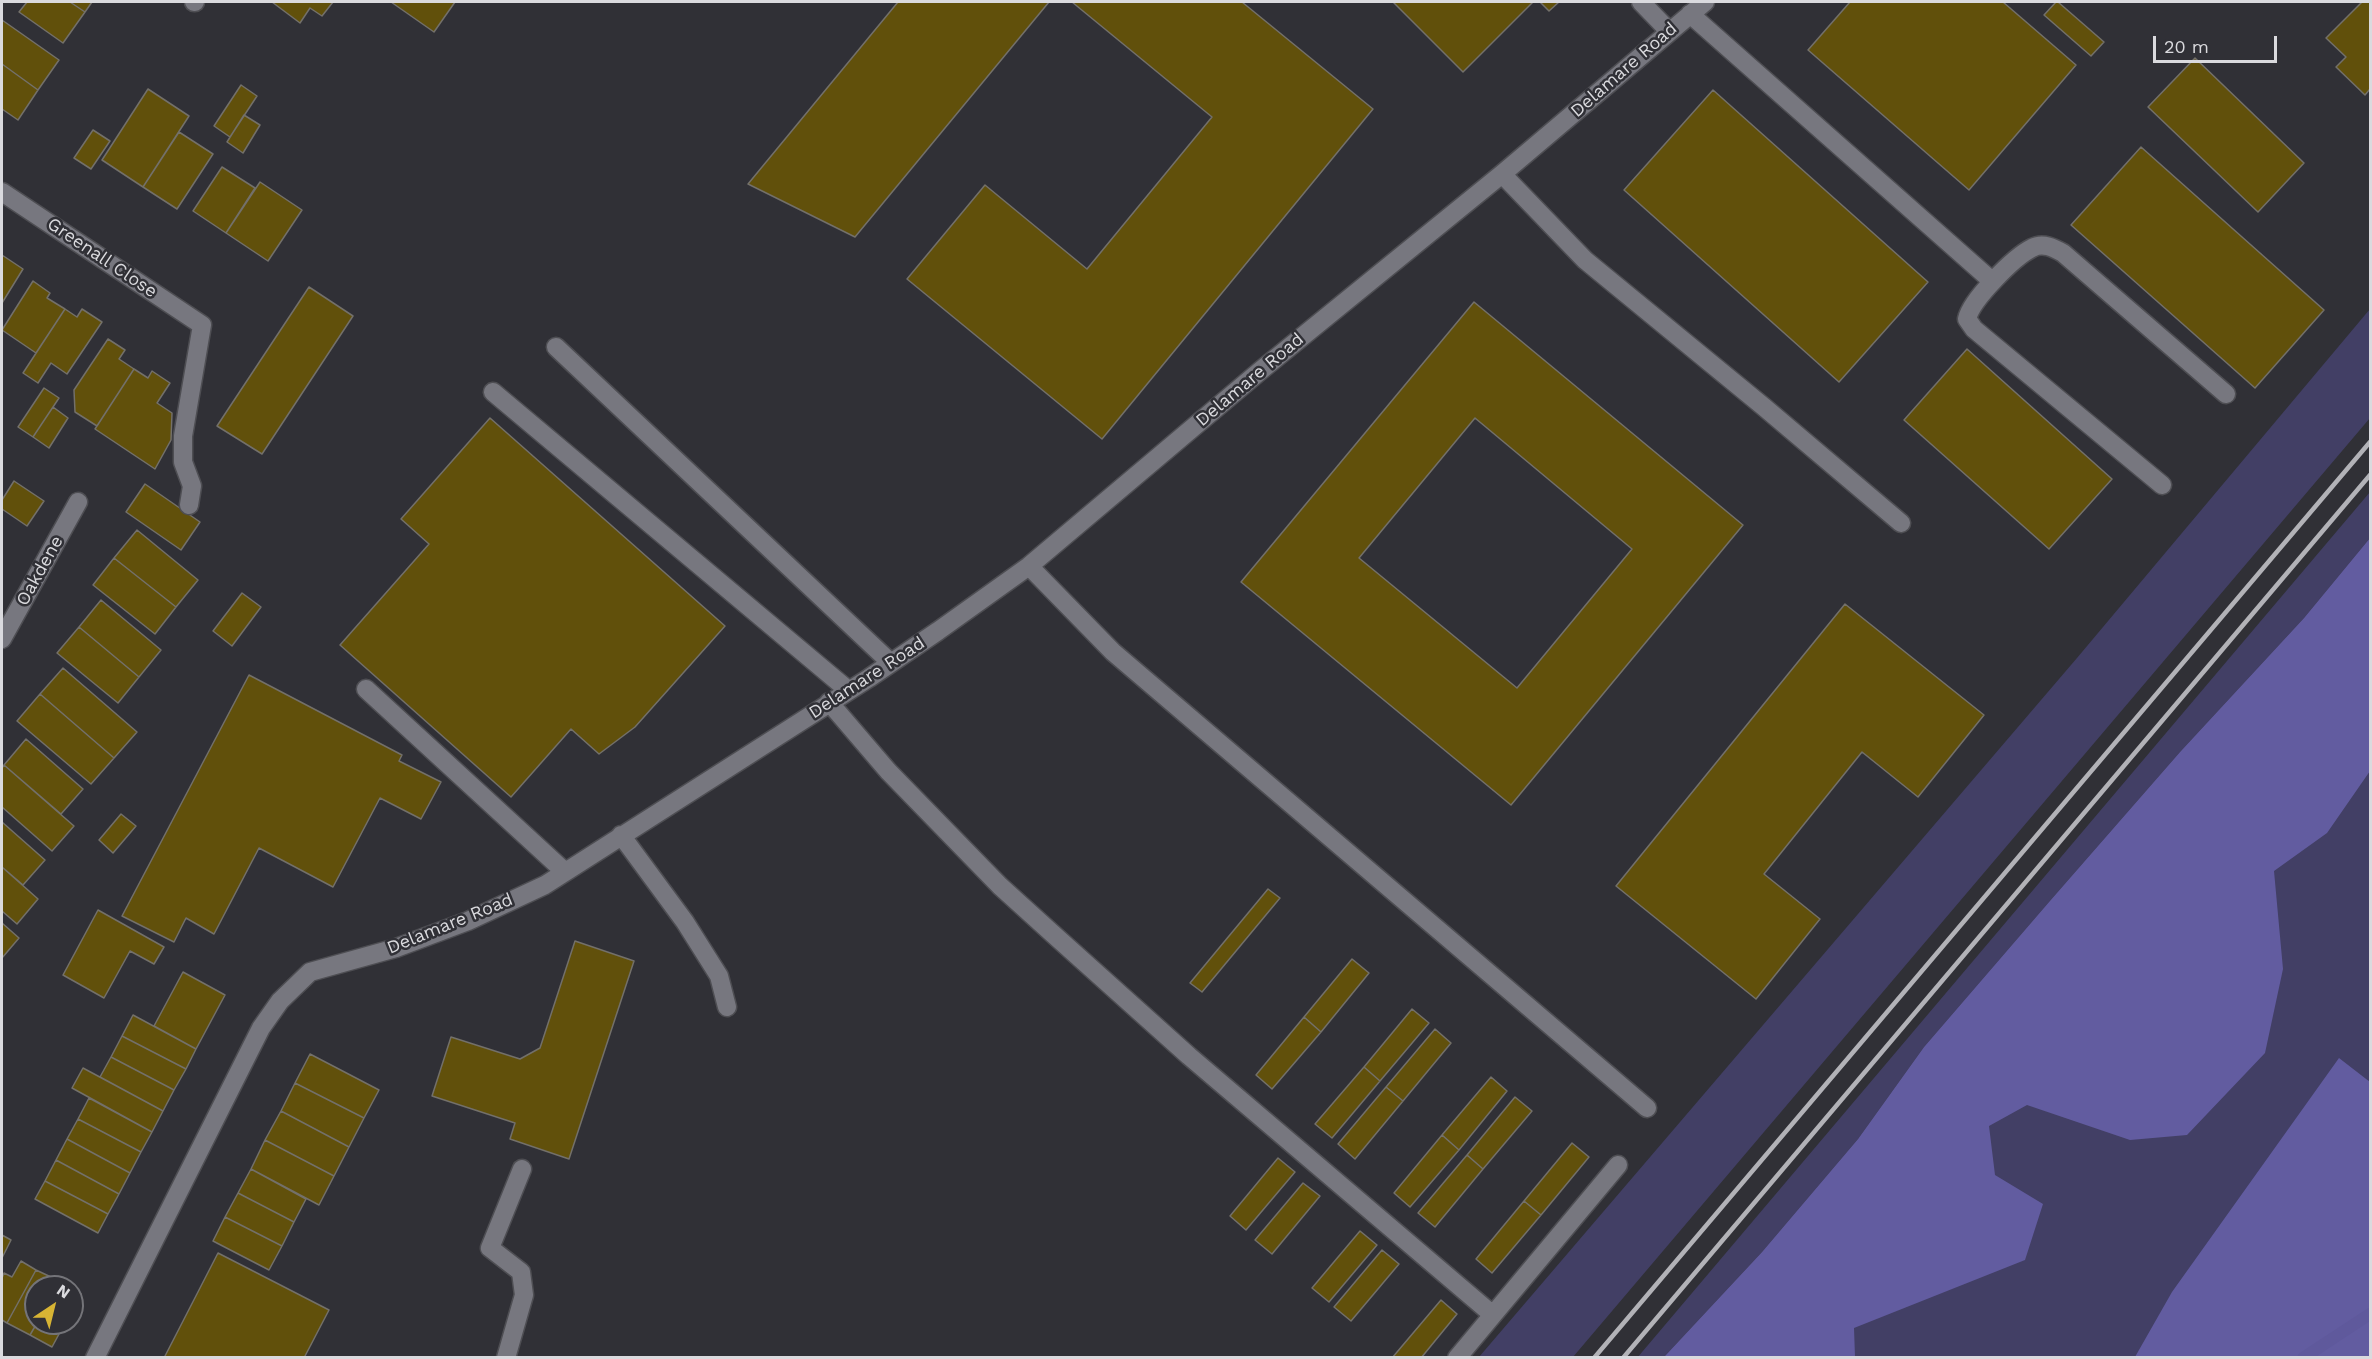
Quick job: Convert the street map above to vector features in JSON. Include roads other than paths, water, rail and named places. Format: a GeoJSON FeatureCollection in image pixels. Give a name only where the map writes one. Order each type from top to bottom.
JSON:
{"type":"FeatureCollection","features":[{"type":"Feature","properties":{"kind":"street"},"geometry":{"type":"LineString","coordinates":[[1641,2],[1669,31]]}},
{"type":"Feature","properties":{"kind":"street","name":"Delamare Road"},"geometry":{"type":"LineString","coordinates":[[95,1358],[261,1028],[280,1001],[310,972],[396,948],[468,921],[545,885],[891,663],[1029,566],[1260,371],[1502,174],[1704,2]]}},
{"type":"Feature","properties":{"kind":"street"},"geometry":{"type":"LineString","coordinates":[[1690,14],[1992,281]]}},
{"type":"Feature","properties":{"kind":"street"},"geometry":{"type":"LineString","coordinates":[[1502,174],[1585,260],[1773,414],[1901,523]]}},
{"type":"Feature","properties":{"kind":"street","name":"Greenall Close"},"geometry":{"type":"LineString","coordinates":[[2,192],[202,325],[183,436],[183,462],[192,486],[189,505]]}},
{"type":"Feature","properties":{"kind":"street"},"geometry":{"type":"LineString","coordinates":[[2162,485],[1974,329],[1967,319],[1968,312],[1992,281],[2033,247],[2051,246],[2063,253],[2226,394]]}},
{"type":"Feature","properties":{"kind":"street"},"geometry":{"type":"LineString","coordinates":[[556,347],[891,663]]}},
{"type":"Feature","properties":{"kind":"street"},"geometry":{"type":"LineString","coordinates":[[493,392],[848,690]]}},
{"type":"Feature","properties":{"kind":"street","name":"Oakdene"},"geometry":{"type":"LineString","coordinates":[[2,639],[78,502]]}},
{"type":"Feature","properties":{"kind":"street"},"geometry":{"type":"LineString","coordinates":[[1029,566],[1113,652],[1647,1108]]}},
{"type":"Feature","properties":{"kind":"street"},"geometry":{"type":"LineString","coordinates":[[366,689],[564,872]]}},
{"type":"Feature","properties":{"kind":"street"},"geometry":{"type":"LineString","coordinates":[[829,702],[888,771],[983,868],[1083,963],[1493,1315]]}},
{"type":"Feature","properties":{"kind":"street"},"geometry":{"type":"LineString","coordinates":[[621,835],[685,922],[719,976],[728,1007]]}},
{"type":"Feature","properties":{"kind":"street"},"geometry":{"type":"LineString","coordinates":[[1457,1358],[1618,1165]]}},
{"type":"Feature","properties":{"kind":"street"},"geometry":{"type":"LineString","coordinates":[[506,1358],[524,1295],[521,1272],[490,1248],[522,1168]]}},
{"type":"Feature","properties":{"kind":"waterway"},"geometry":{"type":"LineString","coordinates":[[2303,1358],[2370,1314]]}},
{"type":"Feature","properties":{"kind":"railway"},"geometry":{"type":"LineString","coordinates":[[1594,1358],[2370,442]]}},
{"type":"Feature","properties":{"kind":"railway"},"geometry":{"type":"LineString","coordinates":[[1623,1358],[2370,475]]}}]}
